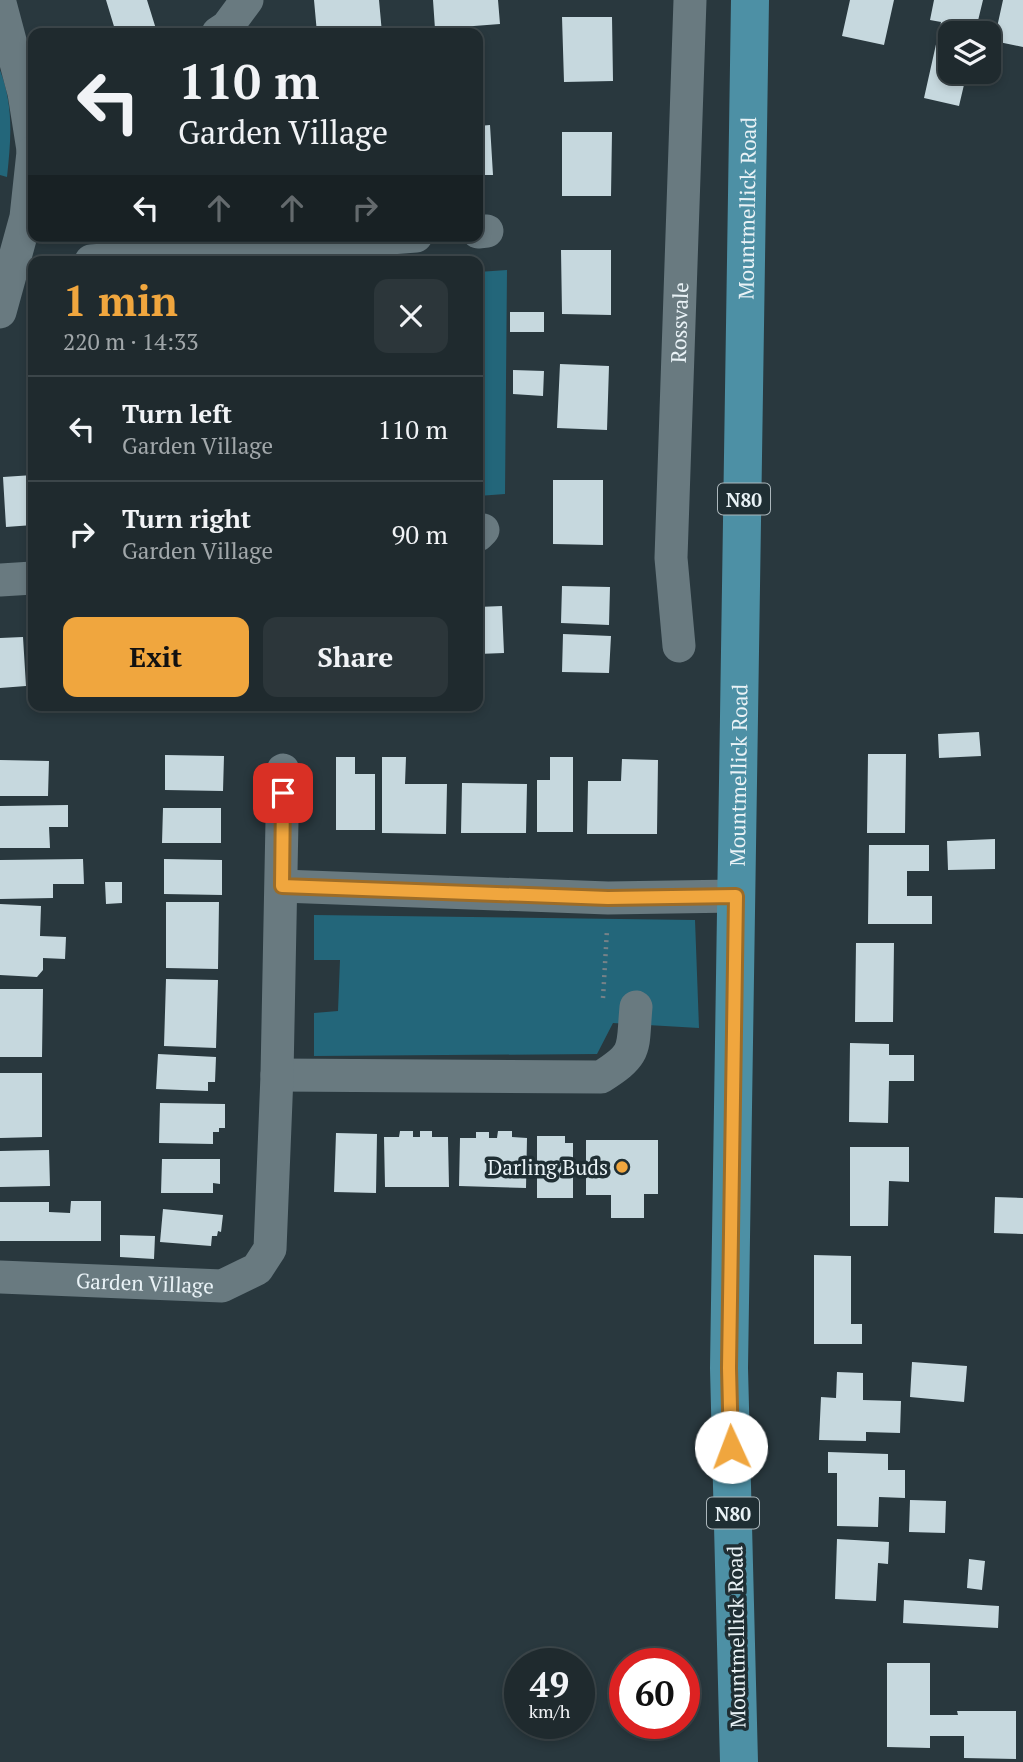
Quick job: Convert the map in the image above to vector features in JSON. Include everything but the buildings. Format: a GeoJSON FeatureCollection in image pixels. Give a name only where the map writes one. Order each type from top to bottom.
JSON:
{"type":"FeatureCollection","features":[{"type":"Feature","properties":{"kind":"main road","name":"Mountmellick Road"},"geometry":{"type":"LineString","coordinates":[[739,1762],[729,1368],[750,0]]}},
{"type":"Feature","properties":{"kind":"street"},"geometry":{"type":"LineString","coordinates":[[226,28],[247,0]]}},
{"type":"Feature","properties":{"kind":"street","name":"Rossvale"},"geometry":{"type":"LineString","coordinates":[[679,646],[671,558],[690,0]]}},
{"type":"Feature","properties":{"kind":"street"},"geometry":{"type":"LineString","coordinates":[[0,3],[28,89]]}},
{"type":"Feature","properties":{"kind":"street"},"geometry":{"type":"LineString","coordinates":[[0,312],[22,266],[28,198]]}},
{"type":"Feature","properties":{"kind":"street"},"geometry":{"type":"LineString","coordinates":[[156,256],[338,242]]}},
{"type":"Feature","properties":{"kind":"street"},"geometry":{"type":"LineString","coordinates":[[0,580],[28,578]]}},
{"type":"Feature","properties":{"kind":"street","name":"Garden Village"},"geometry":{"type":"LineString","coordinates":[[0,1277],[222,1286],[257,1269],[270,1249],[277,1075],[283,769]]}},
{"type":"Feature","properties":{"kind":"street"},"geometry":{"type":"LineString","coordinates":[[282,886],[608,898],[736,896]]}},
{"type":"Feature","properties":{"kind":"street"},"geometry":{"type":"LineString","coordinates":[[277,1075],[601,1077],[619,1066],[632,1051],[636,1007]]}},
{"type":"Feature","properties":{"kind":"path"},"geometry":{"type":"LineString","coordinates":[[603,1005],[608,898]]}},
{"type":"Feature","properties":{"kind":"shaded area"},"geometry":{"type":"Polygon","coordinates":[[[0,70],[9,110],[7,177],[0,175],[0,70]]]}},
{"type":"Feature","properties":{"kind":"shaded area"},"geometry":{"type":"Polygon","coordinates":[[[507,270],[505,494],[483,496],[483,272],[507,270]]]}},
{"type":"Feature","properties":{"kind":"shaded area"},"geometry":{"type":"Polygon","coordinates":[[[314,915],[695,920],[699,1028],[613,1023],[597,1054],[314,1056],[314,1013],[338,1011],[340,960],[314,960],[314,915]]]}},
{"type":"Feature","properties":{"kind":"place","name":"Darling Buds"},"geometry":{"type":"Point","coordinates":[622,1167]}},
{"type":"Feature","properties":{"kind":"route"},"geometry":{"type":"LineString","coordinates":[[283,793],[282,886],[608,898],[736,896],[729,1368],[731,1447]]}}]}
